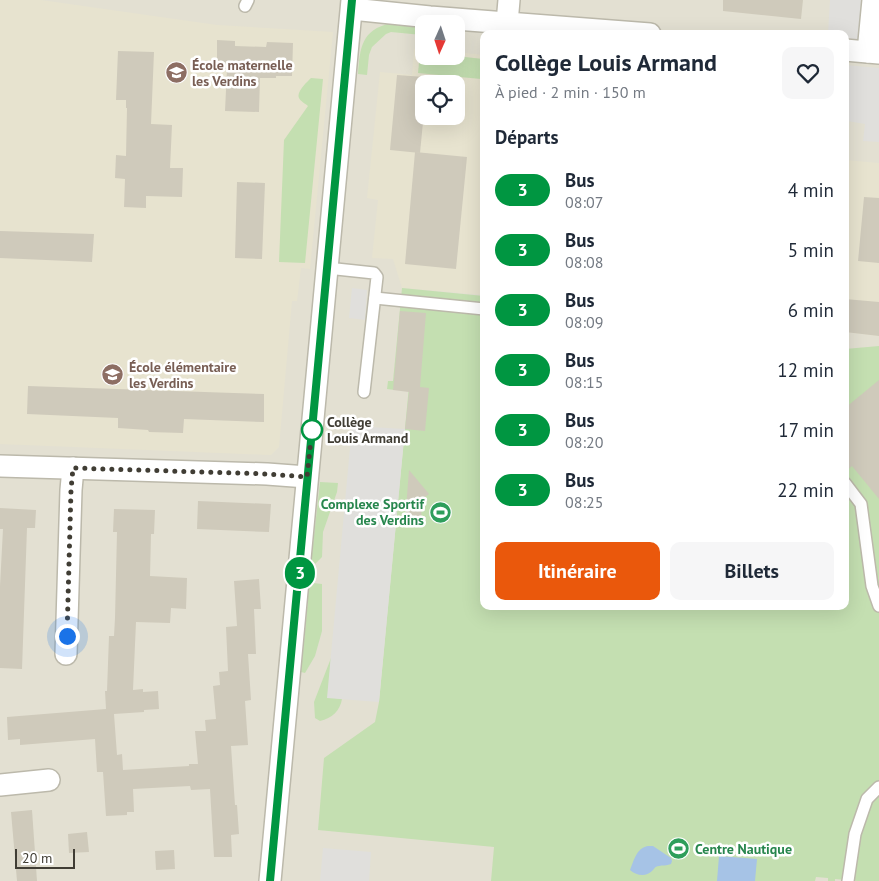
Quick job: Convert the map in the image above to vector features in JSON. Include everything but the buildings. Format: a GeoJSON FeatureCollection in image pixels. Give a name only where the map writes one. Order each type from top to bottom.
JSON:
{"type":"FeatureCollection","features":[{"type":"Feature","properties":{"kind":"street"},"geometry":{"type":"LineString","coordinates":[[507,23],[509,0]]}},
{"type":"Feature","properties":{"kind":"street"},"geometry":{"type":"LineString","coordinates":[[849,50],[874,52],[873,0]]}},
{"type":"Feature","properties":{"kind":"street"},"geometry":{"type":"LineString","coordinates":[[270,881],[352,4],[507,23],[598,30]]}},
{"type":"Feature","properties":{"kind":"street"},"geometry":{"type":"LineString","coordinates":[[0,466],[268,474],[307,477]]}},
{"type":"Feature","properties":{"kind":"street"},"geometry":{"type":"LineString","coordinates":[[66,654],[73,468]]}},
{"type":"Feature","properties":{"kind":"street"},"geometry":{"type":"LineString","coordinates":[[0,785],[49,780]]}},
{"type":"Feature","properties":{"kind":"lane"},"geometry":{"type":"LineString","coordinates":[[327,268],[374,273],[377,277],[364,392]]}},
{"type":"Feature","properties":{"kind":"lane"},"geometry":{"type":"LineString","coordinates":[[375,298],[480,309]]}},
{"type":"Feature","properties":{"kind":"lane"},"geometry":{"type":"LineString","coordinates":[[849,488],[861,504],[872,586],[879,606]]}},
{"type":"Feature","properties":{"kind":"lane"},"geometry":{"type":"LineString","coordinates":[[867,547],[879,548]]}},
{"type":"Feature","properties":{"kind":"lane"},"geometry":{"type":"LineString","coordinates":[[848,881],[855,834],[867,799],[879,787]]}},
{"type":"Feature","properties":{"kind":"shaded area"},"geometry":{"type":"Polygon","coordinates":[[[0,0],[879,0],[879,881],[0,881],[0,0]]]}},
{"type":"Feature","properties":{"kind":"shaded area"},"geometry":{"type":"Polygon","coordinates":[[[0,0],[41,0],[217,25],[333,32],[310,269],[301,268],[297,301],[292,301],[279,447],[271,455],[0,444],[0,0]]]}},
{"type":"Feature","properties":{"kind":"shaded area"},"geometry":{"type":"Polygon","coordinates":[[[830,0],[873,0],[868,52],[849,50],[849,30],[828,30],[830,0]]]}},
{"type":"Feature","properties":{"kind":"shaded area"},"geometry":{"type":"Polygon","coordinates":[[[414,49],[415,65],[465,65],[465,53],[480,55],[480,295],[402,288],[393,259],[372,258],[378,200],[367,198],[380,72],[412,75],[414,49]]]}},
{"type":"Feature","properties":{"kind":"shaded area"},"geometry":{"type":"Polygon","coordinates":[[[849,65],[879,68],[879,142],[863,141],[865,124],[849,121],[849,65]]]}},
{"type":"Feature","properties":{"kind":"shaded area"},"geometry":{"type":"Polygon","coordinates":[[[849,160],[879,163],[879,336],[849,332],[849,160]]]}},
{"type":"Feature","properties":{"kind":"shaded area"},"geometry":{"type":"Polygon","coordinates":[[[352,288],[367,290],[365,320],[349,318],[352,288]]]}},
{"type":"Feature","properties":{"kind":"shaded area"},"geometry":{"type":"Polygon","coordinates":[[[352,426],[405,429],[379,702],[327,698],[352,426]]]}},
{"type":"Feature","properties":{"kind":"shaded area"},"geometry":{"type":"Polygon","coordinates":[[[323,848],[371,852],[369,881],[320,881],[323,848]]]}},
{"type":"Feature","properties":{"kind":"green space"},"geometry":{"type":"Polygon","coordinates":[[[391,23],[415,25],[415,34],[391,32],[386,34],[372,47],[369,55],[367,75],[358,74],[361,48],[364,41],[373,30],[391,23]]]}},
{"type":"Feature","properties":{"kind":"green space"},"geometry":{"type":"Polygon","coordinates":[[[465,57],[480,59],[480,79],[465,77],[465,75],[418,73],[419,65],[465,65],[465,57]]]}},
{"type":"Feature","properties":{"kind":"green space"},"geometry":{"type":"Polygon","coordinates":[[[311,78],[323,79],[305,263],[279,262],[284,140],[308,106],[298,96],[302,87],[311,78]]]}},
{"type":"Feature","properties":{"kind":"green space","name":"Complexe Sportif des Verdins"},"geometry":{"type":"Polygon","coordinates":[[[402,288],[480,296],[480,610],[849,610],[849,349],[879,346],[879,881],[835,879],[835,881],[828,881],[828,878],[816,877],[815,881],[491,881],[494,847],[318,830],[324,758],[375,722],[379,702],[409,386],[395,390],[387,389],[388,381],[393,381],[402,288]]]}},
{"type":"Feature","properties":{"kind":"green space"},"geometry":{"type":"Polygon","coordinates":[[[320,482],[338,483],[337,492],[323,532],[322,557],[313,566],[311,573],[305,573],[312,554],[320,482]]]}},
{"type":"Feature","properties":{"kind":"green space"},"geometry":{"type":"Polygon","coordinates":[[[305,582],[322,584],[322,631],[315,656],[305,673],[301,672],[308,601],[304,588],[305,582]]]}},
{"type":"Feature","properties":{"kind":"green space"},"geometry":{"type":"Polygon","coordinates":[[[331,658],[328,697],[342,699],[335,713],[320,721],[315,718],[314,702],[331,658]]]}},
{"type":"Feature","properties":{"kind":"water"},"geometry":{"type":"Polygon","coordinates":[[[653,846],[671,858],[671,864],[656,867],[647,874],[636,874],[630,870],[634,859],[641,849],[653,846]]]}},
{"type":"Feature","properties":{"kind":"water"},"geometry":{"type":"Polygon","coordinates":[[[719,856],[757,859],[755,881],[717,881],[719,856]]]}},
{"type":"Feature","properties":{"kind":"bus line","name":"3"},"geometry":{"type":"LineString","coordinates":[[270,881],[352,0]]}},
{"type":"Feature","properties":{"kind":"place","name":"École maternelle les Verdins"},"geometry":{"type":"Point","coordinates":[176,73]}},
{"type":"Feature","properties":{"kind":"place","name":"École élémentaire les Verdins"},"geometry":{"type":"Point","coordinates":[113,375]}},
{"type":"Feature","properties":{"kind":"place","name":"Collège Louis Armand"},"geometry":{"type":"Point","coordinates":[312,430]}},
{"type":"Feature","properties":{"kind":"place","name":"Complexe Sportif des Verdins"},"geometry":{"type":"Point","coordinates":[440,512]}},
{"type":"Feature","properties":{"kind":"place","name":"Centre Nautique"},"geometry":{"type":"Point","coordinates":[679,849]}},
{"type":"Feature","properties":{"kind":"route"},"geometry":{"type":"LineString","coordinates":[[67,636],[73,468],[307,477],[312,430]]}}]}
